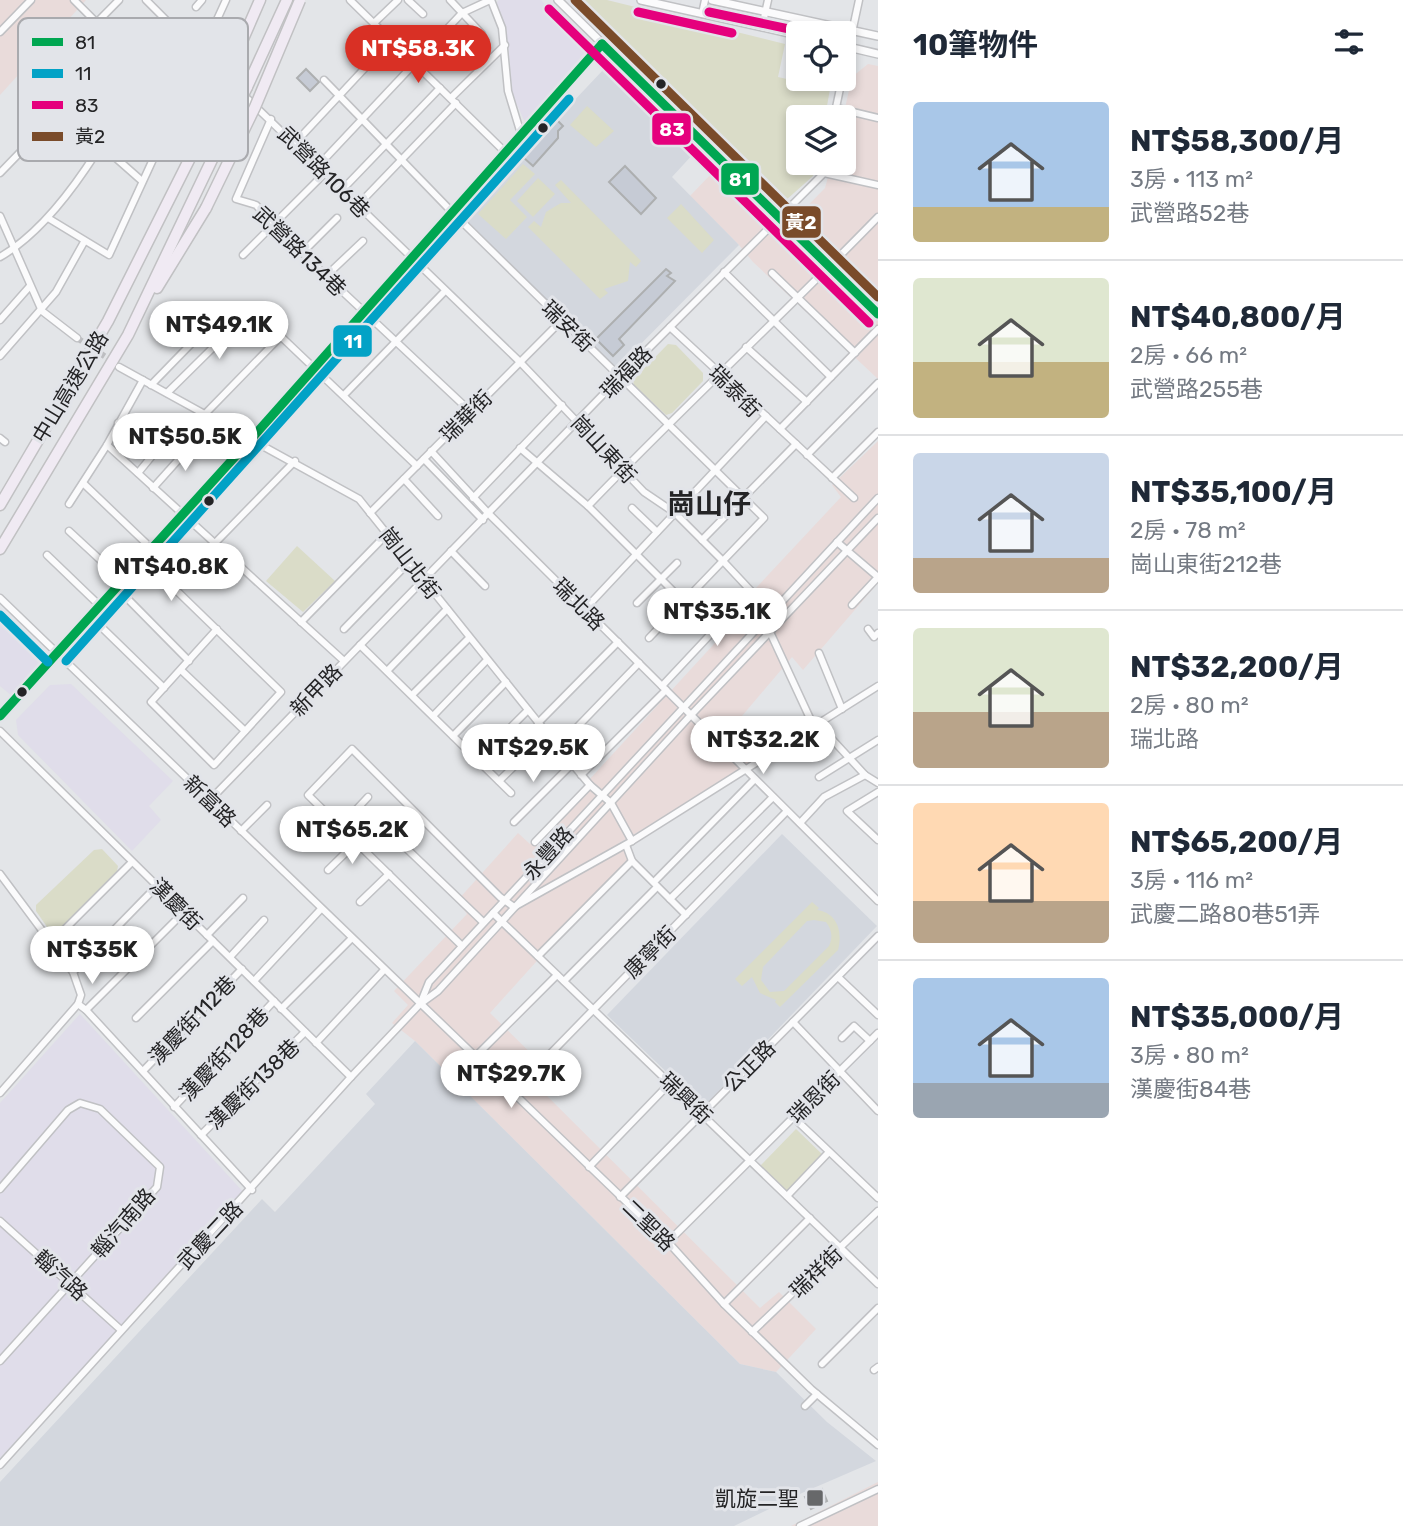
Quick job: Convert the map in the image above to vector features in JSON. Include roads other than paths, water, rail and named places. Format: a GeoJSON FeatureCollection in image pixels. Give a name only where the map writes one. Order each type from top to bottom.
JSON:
{"type":"FeatureCollection","features":[{"type":"Feature","properties":{"kind":"highway","name":"中山高速公路"},"geometry":{"type":"LineString","coordinates":[[248,27],[260,0]]}},
{"type":"Feature","properties":{"kind":"highway","name":"中山高速公路"},"geometry":{"type":"LineString","coordinates":[[248,75],[287,0]]}},
{"type":"Feature","properties":{"kind":"highway"},"geometry":{"type":"LineString","coordinates":[[248,121],[300,0]]}},
{"type":"Feature","properties":{"kind":"highway","name":"中山高速公路"},"geometry":{"type":"LineString","coordinates":[[0,505],[108,321],[188,161]]}},
{"type":"Feature","properties":{"kind":"highway","name":"中山高速公路"},"geometry":{"type":"LineString","coordinates":[[0,549],[128,335],[212,161]]}},
{"type":"Feature","properties":{"kind":"highway"},"geometry":{"type":"LineString","coordinates":[[128,335],[206,208],[229,161]]}},
{"type":"Feature","properties":{"kind":"street"},"geometry":{"type":"LineString","coordinates":[[19,0],[25,6]]}},
{"type":"Feature","properties":{"kind":"street"},"geometry":{"type":"LineString","coordinates":[[0,32],[31,0]]}},
{"type":"Feature","properties":{"kind":"street"},"geometry":{"type":"LineString","coordinates":[[74,0],[91,18]]}},
{"type":"Feature","properties":{"kind":"street"},"geometry":{"type":"LineString","coordinates":[[101,18],[119,0]]}},
{"type":"Feature","properties":{"kind":"street","name":"武營路106巷"},"geometry":{"type":"LineString","coordinates":[[146,0],[164,18]]}},
{"type":"Feature","properties":{"kind":"street"},"geometry":{"type":"LineString","coordinates":[[196,7],[202,0]]}},
{"type":"Feature","properties":{"kind":"street"},"geometry":{"type":"LineString","coordinates":[[217,18],[226,0]]}},
{"type":"Feature","properties":{"kind":"street"},"geometry":{"type":"LineString","coordinates":[[350,0],[505,152]]}},
{"type":"Feature","properties":{"kind":"street"},"geometry":{"type":"LineString","coordinates":[[374,23],[398,0]]}},
{"type":"Feature","properties":{"kind":"street"},"geometry":{"type":"LineString","coordinates":[[408,0],[424,14]]}},
{"type":"Feature","properties":{"kind":"street"},"geometry":{"type":"LineString","coordinates":[[450,0],[482,34]]}},
{"type":"Feature","properties":{"kind":"street"},"geometry":{"type":"LineString","coordinates":[[318,166],[462,13],[491,0],[505,45],[508,91],[521,134]]}},
{"type":"Feature","properties":{"kind":"street"},"geometry":{"type":"LineString","coordinates":[[559,0],[878,314]]}},
{"type":"Feature","properties":{"kind":"street"},"geometry":{"type":"LineString","coordinates":[[641,0],[661,2],[786,32]]}},
{"type":"Feature","properties":{"kind":"street"},"geometry":{"type":"LineString","coordinates":[[702,14],[705,0]]}},
{"type":"Feature","properties":{"kind":"street"},"geometry":{"type":"LineString","coordinates":[[712,0],[808,21]]}},
{"type":"Feature","properties":{"kind":"street"},"geometry":{"type":"LineString","coordinates":[[762,27],[768,0]]}},
{"type":"Feature","properties":{"kind":"street"},"geometry":{"type":"LineString","coordinates":[[854,21],[859,0]]}},
{"type":"Feature","properties":{"kind":"street"},"geometry":{"type":"LineString","coordinates":[[856,31],[878,36]]}},
{"type":"Feature","properties":{"kind":"street"},"geometry":{"type":"LineString","coordinates":[[295,143],[391,40]]}},
{"type":"Feature","properties":{"kind":"street"},"geometry":{"type":"LineString","coordinates":[[0,716],[252,439],[602,44]]}},
{"type":"Feature","properties":{"kind":"street"},"geometry":{"type":"LineString","coordinates":[[358,205],[505,45]]}},
{"type":"Feature","properties":{"kind":"street"},"geometry":{"type":"LineString","coordinates":[[856,49],[878,54]]}},
{"type":"Feature","properties":{"kind":"street","name":"瑞安街"},"geometry":{"type":"LineString","coordinates":[[324,80],[452,212],[764,518],[723,561]]}},
{"type":"Feature","properties":{"kind":"street"},"geometry":{"type":"LineString","coordinates":[[342,190],[440,88]]}},
{"type":"Feature","properties":{"kind":"street","name":"武營路106巷"},"geometry":{"type":"LineString","coordinates":[[248,94],[411,258]]}},
{"type":"Feature","properties":{"kind":"street"},"geometry":{"type":"LineString","coordinates":[[856,113],[878,118]]}},
{"type":"Feature","properties":{"kind":"street","name":"武營路134巷"},"geometry":{"type":"LineString","coordinates":[[271,119],[236,199],[256,205],[363,312],[471,412]]}},
{"type":"Feature","properties":{"kind":"street"},"geometry":{"type":"LineString","coordinates":[[0,173],[18,154]]}},
{"type":"Feature","properties":{"kind":"street"},"geometry":{"type":"LineString","coordinates":[[0,257],[14,249],[66,199],[89,161]]}},
{"type":"Feature","properties":{"kind":"street"},"geometry":{"type":"LineString","coordinates":[[119,161],[142,181]]}},
{"type":"Feature","properties":{"kind":"street"},"geometry":{"type":"LineString","coordinates":[[48,218],[108,256],[151,161]]}},
{"type":"Feature","properties":{"kind":"street"},"geometry":{"type":"LineString","coordinates":[[243,256],[325,173]]}},
{"type":"Feature","properties":{"kind":"street","name":"瑞福路"},"geometry":{"type":"LineString","coordinates":[[423,579],[822,175]]}},
{"type":"Feature","properties":{"kind":"street"},"geometry":{"type":"LineString","coordinates":[[833,175],[878,185]]}},
{"type":"Feature","properties":{"kind":"street"},"geometry":{"type":"LineString","coordinates":[[0,216],[42,311],[77,338]]}},
{"type":"Feature","properties":{"kind":"street"},"geometry":{"type":"LineString","coordinates":[[588,506],[718,373],[799,299],[878,217]]}},
{"type":"Feature","properties":{"kind":"street"},"geometry":{"type":"LineString","coordinates":[[302,253],[337,218]]}},
{"type":"Feature","properties":{"kind":"street"},"geometry":{"type":"LineString","coordinates":[[326,276],[363,241]]}},
{"type":"Feature","properties":{"kind":"street"},"geometry":{"type":"LineString","coordinates":[[0,356],[56,292],[84,242]]}},
{"type":"Feature","properties":{"kind":"street","name":"崗山東街"},"geometry":{"type":"LineString","coordinates":[[411,258],[520,362],[644,492],[675,513],[751,591],[816,726],[865,775],[878,783]]}},
{"type":"Feature","properties":{"kind":"street"},"geometry":{"type":"LineString","coordinates":[[724,272],[831,377]]}},
{"type":"Feature","properties":{"kind":"street"},"geometry":{"type":"LineString","coordinates":[[772,273],[855,353]]}},
{"type":"Feature","properties":{"kind":"street"},"geometry":{"type":"LineString","coordinates":[[0,319],[30,286]]}},
{"type":"Feature","properties":{"kind":"street"},"geometry":{"type":"LineString","coordinates":[[344,395],[445,291]]}},
{"type":"Feature","properties":{"kind":"street"},"geometry":{"type":"LineString","coordinates":[[167,393],[252,309],[417,466]]}},
{"type":"Feature","properties":{"kind":"street"},"geometry":{"type":"LineString","coordinates":[[151,384],[221,313]]}},
{"type":"Feature","properties":{"kind":"street","name":"瑞華街"},"geometry":{"type":"LineString","coordinates":[[370,513],[562,320]]}},
{"type":"Feature","properties":{"kind":"street","name":"瑞泰街"},"geometry":{"type":"LineString","coordinates":[[585,609],[766,416],[670,327]]}},
{"type":"Feature","properties":{"kind":"street"},"geometry":{"type":"LineString","coordinates":[[780,429],[878,329]]}},
{"type":"Feature","properties":{"kind":"street"},"geometry":{"type":"LineString","coordinates":[[205,414],[281,335]]}},
{"type":"Feature","properties":{"kind":"street"},"geometry":{"type":"LineString","coordinates":[[746,347],[807,402]]}},
{"type":"Feature","properties":{"kind":"street","name":"崗山北街"},"geometry":{"type":"LineString","coordinates":[[119,366],[295,461],[359,499],[547,734],[590,785],[611,803],[629,843],[632,860]]}},
{"type":"Feature","properties":{"kind":"street"},"geometry":{"type":"LineString","coordinates":[[69,504],[107,445],[143,380]]}},
{"type":"Feature","properties":{"kind":"street"},"geometry":{"type":"LineString","coordinates":[[807,455],[878,383]]}},
{"type":"Feature","properties":{"kind":"street"},"geometry":{"type":"LineString","coordinates":[[473,498],[562,405]]}},
{"type":"Feature","properties":{"kind":"street"},"geometry":{"type":"LineString","coordinates":[[766,416],[854,498]]}},
{"type":"Feature","properties":{"kind":"street"},"geometry":{"type":"LineString","coordinates":[[118,423],[156,451],[138,473]]}},
{"type":"Feature","properties":{"kind":"street"},"geometry":{"type":"LineString","coordinates":[[832,478],[878,432]]}},
{"type":"Feature","properties":{"kind":"street"},"geometry":{"type":"LineString","coordinates":[[153,488],[196,440]]}},
{"type":"Feature","properties":{"kind":"street"},"geometry":{"type":"LineString","coordinates":[[702,540],[796,444]]}},
{"type":"Feature","properties":{"kind":"street"},"geometry":{"type":"LineString","coordinates":[[107,445],[344,661]]}},
{"type":"Feature","properties":{"kind":"street"},"geometry":{"type":"LineString","coordinates":[[520,448],[588,506],[684,602]]}},
{"type":"Feature","properties":{"kind":"street","name":"瑞北路"},"geometry":{"type":"LineString","coordinates":[[431,452],[473,498],[878,901]]}},
{"type":"Feature","properties":{"kind":"street"},"geometry":{"type":"LineString","coordinates":[[424,458],[483,520]]}},
{"type":"Feature","properties":{"kind":"street"},"geometry":{"type":"LineString","coordinates":[[215,544],[295,461]]}},
{"type":"Feature","properties":{"kind":"street"},"geometry":{"type":"LineString","coordinates":[[404,479],[438,516]]}},
{"type":"Feature","properties":{"kind":"street"},"geometry":{"type":"LineString","coordinates":[[83,484],[151,548]]}},
{"type":"Feature","properties":{"kind":"street","name":"永豐路"},"geometry":{"type":"LineString","coordinates":[[505,901],[682,706],[878,498]]}},
{"type":"Feature","properties":{"kind":"street"},"geometry":{"type":"LineString","coordinates":[[632,508],[657,532]]}},
{"type":"Feature","properties":{"kind":"street","name":"永豐路"},"geometry":{"type":"LineString","coordinates":[[514,906],[878,518]]}},
{"type":"Feature","properties":{"kind":"street"},"geometry":{"type":"LineString","coordinates":[[69,531],[122,580]]}},
{"type":"Feature","properties":{"kind":"street"},"geometry":{"type":"LineString","coordinates":[[301,622],[387,534]]}},
{"type":"Feature","properties":{"kind":"street"},"geometry":{"type":"LineString","coordinates":[[837,542],[878,578],[852,605]]}},
{"type":"Feature","properties":{"kind":"street"},"geometry":{"type":"LineString","coordinates":[[451,551],[485,586]]}},
{"type":"Feature","properties":{"kind":"street"},"geometry":{"type":"LineString","coordinates":[[47,555],[99,606]]}},
{"type":"Feature","properties":{"kind":"street"},"geometry":{"type":"LineString","coordinates":[[142,557],[218,629],[281,692],[214,765],[151,702],[218,629]]}},
{"type":"Feature","properties":{"kind":"street"},"geometry":{"type":"LineString","coordinates":[[649,638],[723,561]]}},
{"type":"Feature","properties":{"kind":"street"},"geometry":{"type":"LineString","coordinates":[[344,629],[409,562]]}},
{"type":"Feature","properties":{"kind":"street"},"geometry":{"type":"LineString","coordinates":[[637,603],[677,564]]}},
{"type":"Feature","properties":{"kind":"street","name":"新甲路"},"geometry":{"type":"LineString","coordinates":[[209,801],[423,579]]}},
{"type":"Feature","properties":{"kind":"street"},"geometry":{"type":"LineString","coordinates":[[116,587],[189,661]]}},
{"type":"Feature","properties":{"kind":"street"},"geometry":{"type":"LineString","coordinates":[[581,775],[751,591]]}},
{"type":"Feature","properties":{"kind":"street","name":"新富路"},"geometry":{"type":"LineString","coordinates":[[0,598],[420,1004]]}},
{"type":"Feature","properties":{"kind":"street"},"geometry":{"type":"LineString","coordinates":[[387,671],[447,609]]}},
{"type":"Feature","properties":{"kind":"street"},"geometry":{"type":"LineString","coordinates":[[90,616],[164,688]]}},
{"type":"Feature","properties":{"kind":"street"},"geometry":{"type":"LineString","coordinates":[[868,629],[874,637],[878,633]]}},
{"type":"Feature","properties":{"kind":"street"},"geometry":{"type":"LineString","coordinates":[[412,695],[469,638]]}},
{"type":"Feature","properties":{"kind":"street"},"geometry":{"type":"LineString","coordinates":[[538,723],[618,642]]}},
{"type":"Feature","properties":{"kind":"street"},"geometry":{"type":"LineString","coordinates":[[360,645],[511,793]]}},
{"type":"Feature","properties":{"kind":"street"},"geometry":{"type":"LineString","coordinates":[[818,653],[842,709]]}},
{"type":"Feature","properties":{"kind":"street"},"geometry":{"type":"LineString","coordinates":[[433,716],[487,660]]}},
{"type":"Feature","properties":{"kind":"street"},"geometry":{"type":"LineString","coordinates":[[558,747],[639,663]]}},
{"type":"Feature","properties":{"kind":"street"},"geometry":{"type":"LineString","coordinates":[[181,670],[245,732]]}},
{"type":"Feature","properties":{"kind":"street"},"geometry":{"type":"LineString","coordinates":[[453,736],[506,682]]}},
{"type":"Feature","properties":{"kind":"street","name":"武慶二路"},"geometry":{"type":"LineString","coordinates":[[0,1465],[252,1190],[351,1077],[420,1004],[438,991],[514,906],[629,843],[878,686]]}},
{"type":"Feature","properties":{"kind":"street"},"geometry":{"type":"LineString","coordinates":[[478,760],[528,710]]}},
{"type":"Feature","properties":{"kind":"street","name":"漢慶街"},"geometry":{"type":"LineString","coordinates":[[0,731],[351,1077]]}},
{"type":"Feature","properties":{"kind":"street"},"geometry":{"type":"LineString","coordinates":[[499,781],[547,734]]}},
{"type":"Feature","properties":{"kind":"street"},"geometry":{"type":"LineString","coordinates":[[819,777],[878,740]]}},
{"type":"Feature","properties":{"kind":"street"},"geometry":{"type":"LineString","coordinates":[[462,946],[308,795],[352,749],[505,901],[514,906]]}},
{"type":"Feature","properties":{"kind":"street"},"geometry":{"type":"LineString","coordinates":[[514,822],[572,764]]}},
{"type":"Feature","properties":{"kind":"street"},"geometry":{"type":"LineString","coordinates":[[800,823],[824,797],[865,775]]}},
{"type":"Feature","properties":{"kind":"street"},"geometry":{"type":"LineString","coordinates":[[565,981],[755,779]]}},
{"type":"Feature","properties":{"kind":"street"},"geometry":{"type":"LineString","coordinates":[[535,842],[590,785]]}},
{"type":"Feature","properties":{"kind":"street"},"geometry":{"type":"LineString","coordinates":[[878,792],[848,811],[878,840]]}},
{"type":"Feature","properties":{"kind":"street"},"geometry":{"type":"LineString","coordinates":[[341,826],[368,797]]}},
{"type":"Feature","properties":{"kind":"street"},"geometry":{"type":"LineString","coordinates":[[670,899],[773,797]]}},
{"type":"Feature","properties":{"kind":"street"},"geometry":{"type":"LineString","coordinates":[[241,831],[267,805]]}},
{"type":"Feature","properties":{"kind":"street","name":"康寧街"},"geometry":{"type":"LineString","coordinates":[[512,1093],[787,811]]}},
{"type":"Feature","properties":{"kind":"street"},"geometry":{"type":"LineString","coordinates":[[304,836],[327,813]]}},
{"type":"Feature","properties":{"kind":"street"},"geometry":{"type":"LineString","coordinates":[[328,870],[378,821],[483,922]]}},
{"type":"Feature","properties":{"kind":"street"},"geometry":{"type":"LineString","coordinates":[[538,956],[632,860],[686,915]]}},
{"type":"Feature","properties":{"kind":"street"},"geometry":{"type":"LineString","coordinates":[[52,942],[132,862]]}},
{"type":"Feature","properties":{"kind":"street"},"geometry":{"type":"LineString","coordinates":[[0,874],[73,972],[81,995],[78,1004],[0,1093]]}},
{"type":"Feature","properties":{"kind":"street"},"geometry":{"type":"LineString","coordinates":[[360,902],[389,874]]}},
{"type":"Feature","properties":{"kind":"street"},"geometry":{"type":"LineString","coordinates":[[73,972],[158,886]]}},
{"type":"Feature","properties":{"kind":"street"},"geometry":{"type":"LineString","coordinates":[[207,935],[243,898]]}},
{"type":"Feature","properties":{"kind":"street","name":"武慶二路"},"geometry":{"type":"LineString","coordinates":[[420,1004],[429,982],[505,901]]}},
{"type":"Feature","properties":{"kind":"street"},"geometry":{"type":"LineString","coordinates":[[254,981],[321,909]]}},
{"type":"Feature","properties":{"kind":"street"},"geometry":{"type":"LineString","coordinates":[[86,1010],[184,912]]}},
{"type":"Feature","properties":{"kind":"street","name":"瑞興街"},"geometry":{"type":"LineString","coordinates":[[493,913],[878,1284]]}},
{"type":"Feature","properties":{"kind":"street"},"geometry":{"type":"LineString","coordinates":[[230,957],[264,920]]}},
{"type":"Feature","properties":{"kind":"street","name":"公正路"},"geometry":{"type":"LineString","coordinates":[[620,1197],[878,936]]}},
{"type":"Feature","properties":{"kind":"street"},"geometry":{"type":"LineString","coordinates":[[281,1009],[352,938]]}},
{"type":"Feature","properties":{"kind":"street"},"geometry":{"type":"LineString","coordinates":[[136,1018],[213,941]]}},
{"type":"Feature","properties":{"kind":"street","name":"漢慶街112巷"},"geometry":{"type":"LineString","coordinates":[[142,1072],[242,969]]}},
{"type":"Feature","properties":{"kind":"street"},"geometry":{"type":"LineString","coordinates":[[316,1043],[384,970]]}},
{"type":"Feature","properties":{"kind":"street"},"geometry":{"type":"LineString","coordinates":[[475,1057],[557,975]]}},
{"type":"Feature","properties":{"kind":"street"},"geometry":{"type":"LineString","coordinates":[[838,976],[878,1015]]}},
{"type":"Feature","properties":{"kind":"street","name":"漢慶街128巷"},"geometry":{"type":"LineString","coordinates":[[174,1107],[274,1001]]}},
{"type":"Feature","properties":{"kind":"street"},"geometry":{"type":"LineString","coordinates":[[78,1004],[252,1190]]}},
{"type":"Feature","properties":{"kind":"street","name":"二聖路"},"geometry":{"type":"LineString","coordinates":[[420,1004],[668,1242],[752,1332],[817,1394],[878,1445]]}},
{"type":"Feature","properties":{"kind":"street"},"geometry":{"type":"LineString","coordinates":[[793,1022],[878,1111]]}},
{"type":"Feature","properties":{"kind":"street"},"geometry":{"type":"LineString","coordinates":[[842,1038],[854,1026],[870,1041]]}},
{"type":"Feature","properties":{"kind":"street","name":"漢慶街138巷"},"geometry":{"type":"LineString","coordinates":[[201,1135],[306,1032]]}},
{"type":"Feature","properties":{"kind":"street","name":"瑞恩街"},"geometry":{"type":"LineString","coordinates":[[668,1242],[878,1033]]}},
{"type":"Feature","properties":{"kind":"street"},"geometry":{"type":"LineString","coordinates":[[589,1167],[670,1083]]}},
{"type":"Feature","properties":{"kind":"street","name":"輜汽南路"},"geometry":{"type":"LineString","coordinates":[[0,1189],[68,1110],[80,1103],[100,1109],[160,1167],[157,1187],[70,1283]]}},
{"type":"Feature","properties":{"kind":"street"},"geometry":{"type":"LineString","coordinates":[[793,1117],[878,1198]]}},
{"type":"Feature","properties":{"kind":"street"},"geometry":{"type":"LineString","coordinates":[[787,1196],[828,1153]]}},
{"type":"Feature","properties":{"kind":"street","name":"瑞祥街"},"geometry":{"type":"LineString","coordinates":[[752,1332],[878,1211]]}},
{"type":"Feature","properties":{"kind":"street"},"geometry":{"type":"LineString","coordinates":[[724,1304],[810,1218]]}},
{"type":"Feature","properties":{"kind":"street","name":"輜汽路"},"geometry":{"type":"LineString","coordinates":[[0,1220],[121,1330]]}},
{"type":"Feature","properties":{"kind":"street"},"geometry":{"type":"LineString","coordinates":[[0,1361],[70,1283]]}},
{"type":"Feature","properties":{"kind":"street"},"geometry":{"type":"LineString","coordinates":[[821,1364],[878,1308]]}},
{"type":"Feature","properties":{"kind":"street"},"geometry":{"type":"LineString","coordinates":[[805,1406],[817,1394]]}},
{"type":"Feature","properties":{"kind":"street"},"geometry":{"type":"LineString","coordinates":[[800,1526],[878,1489]]}},
{"type":"Feature","properties":{"kind":"tunnel"},"geometry":{"type":"LineString","coordinates":[[77,338],[115,363]]}},
{"type":"Feature","properties":{"kind":"place","name":"凱旋二聖"},"geometry":{"type":"Point","coordinates":[815,1498]}},
{"type":"Feature","properties":{"kind":"district","name":"崗山仔"},"geometry":{"type":"Point","coordinates":[709,504]}}]}
